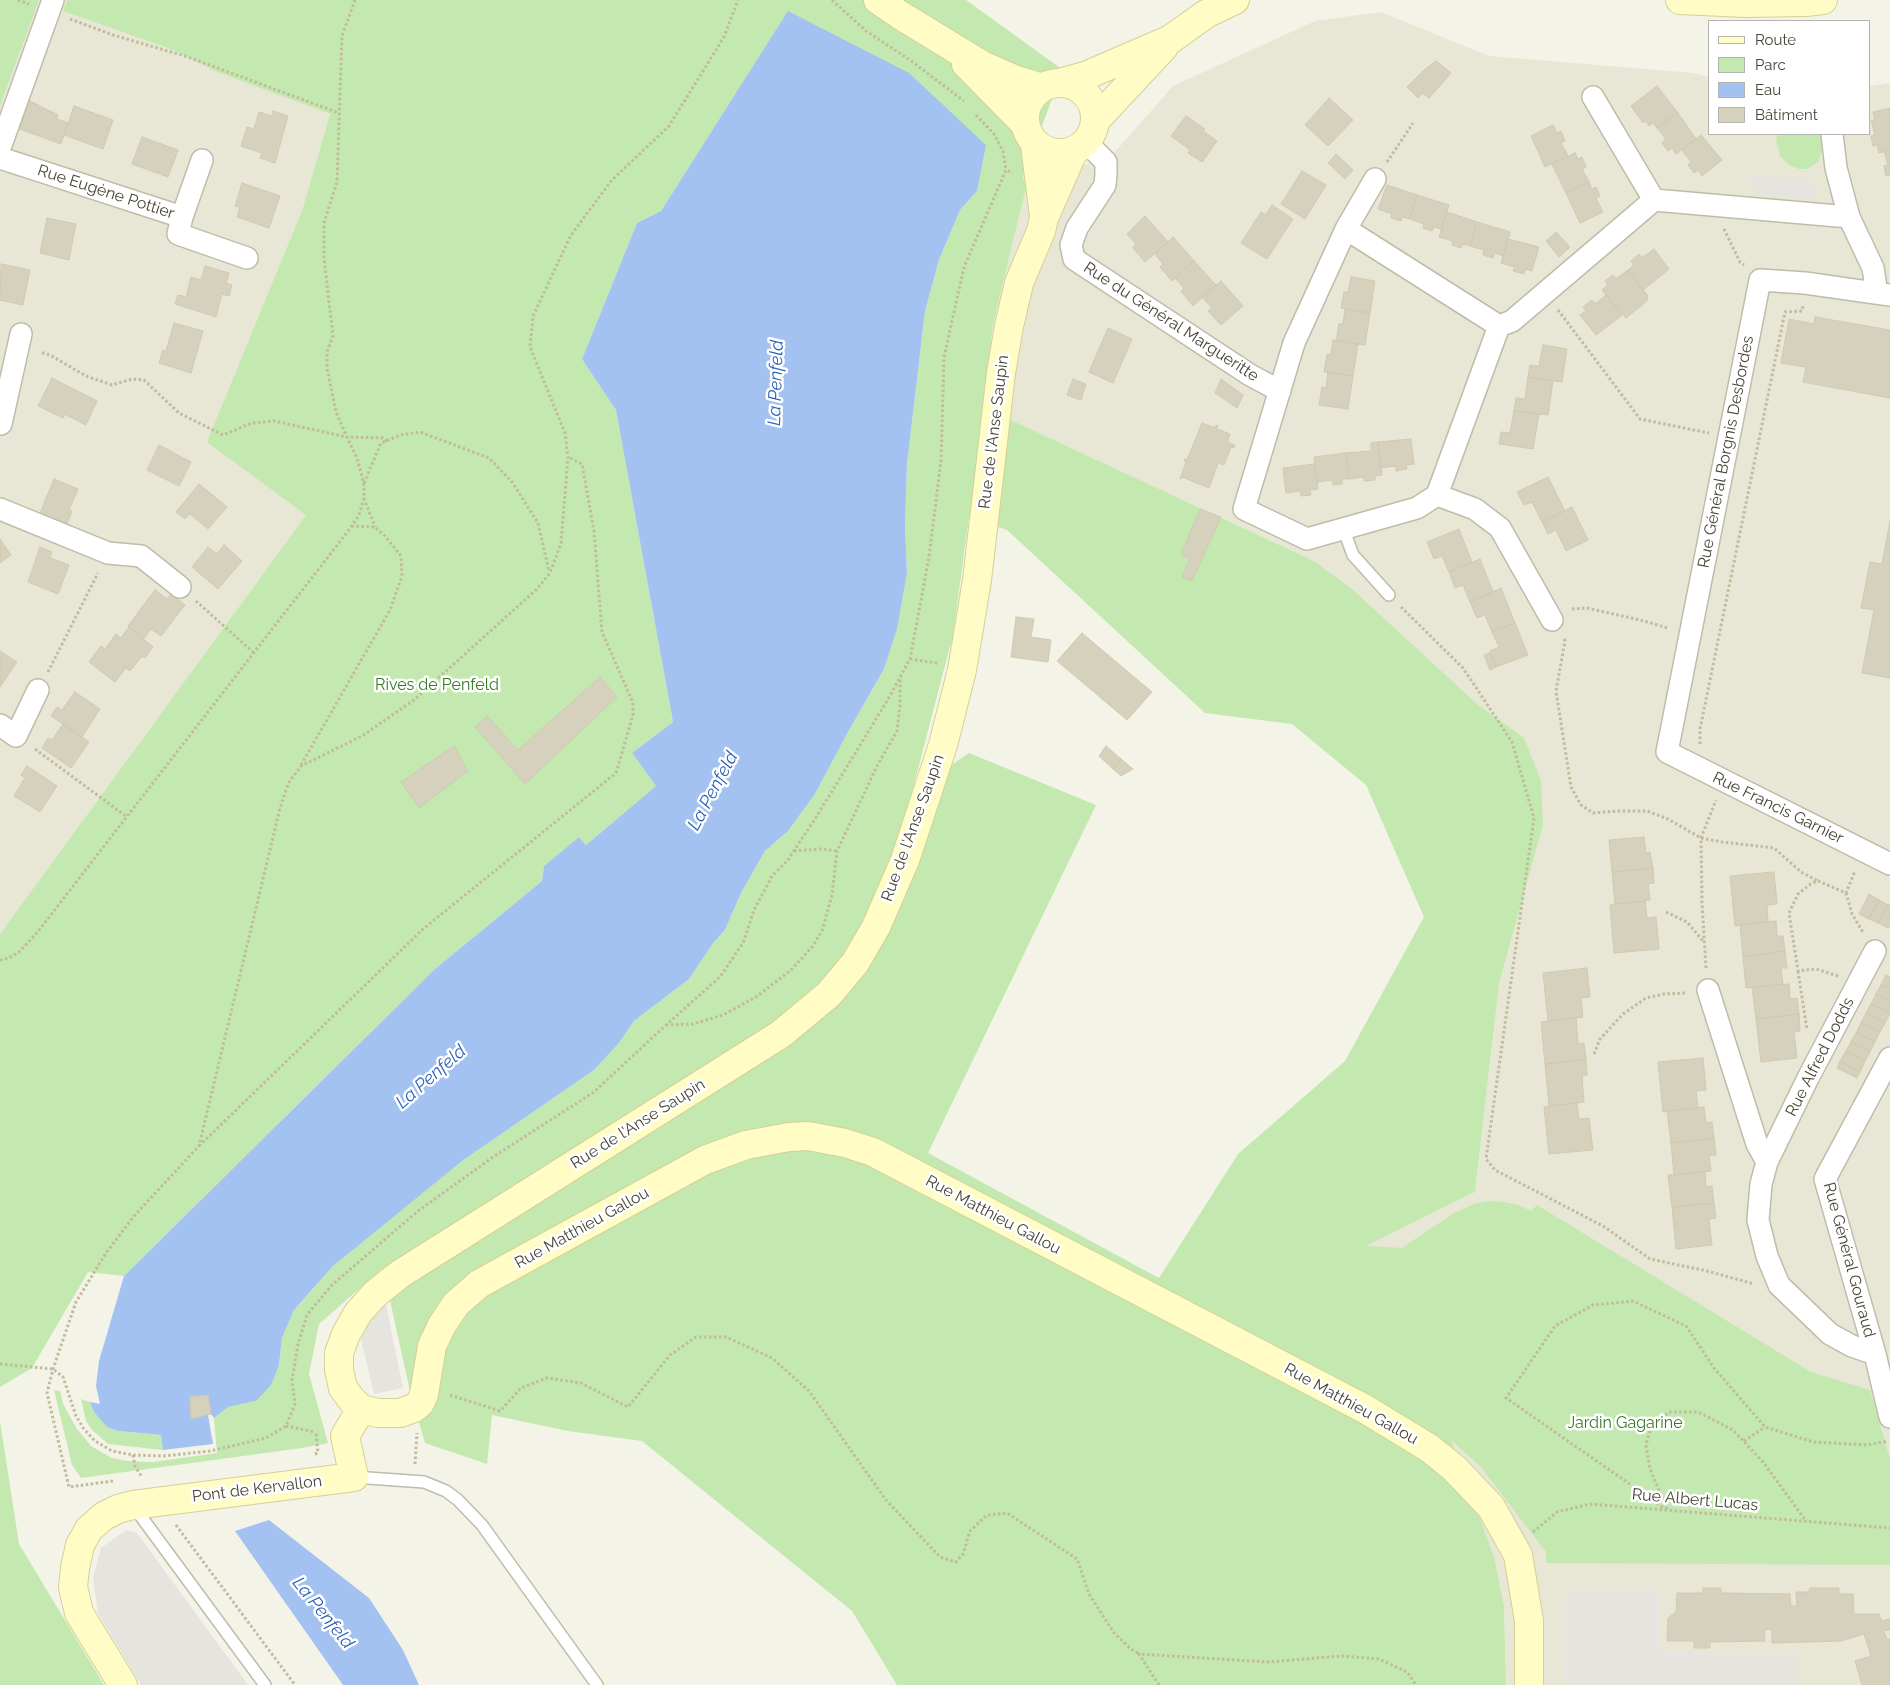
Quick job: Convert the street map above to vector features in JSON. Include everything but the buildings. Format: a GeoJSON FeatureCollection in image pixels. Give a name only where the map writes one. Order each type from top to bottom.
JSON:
{"type":"FeatureCollection","features":[{"type":"Feature","properties":{"kind":"street"},"geometry":{"type":"LineString","coordinates":[[878,0],[982,65],[1016,80],[1051,85],[1071,85],[1082,90],[1094,109],[1085,138],[1065,154],[1044,151],[950,46]]}},
{"type":"Feature","properties":{"kind":"street","name":"Rue de l'Anse Saupin"},"geometry":{"type":"LineString","coordinates":[[1051,85],[1094,72],[1171,39],[1206,14],[1234,0]]}},
{"type":"Feature","properties":{"kind":"street"},"geometry":{"type":"LineString","coordinates":[[1680,0],[1745,3],[1824,0]]}},
{"type":"Feature","properties":{"kind":"street"},"geometry":{"type":"LineString","coordinates":[[0,148],[51,6]]}},
{"type":"Feature","properties":{"kind":"street","name":"Rue de l'Anse Saupin"},"geometry":{"type":"LineString","coordinates":[[361,1409],[343,1388],[338,1370],[339,1353],[346,1334],[358,1313],[375,1294],[400,1274],[781,1034],[829,994],[855,963],[876,927],[905,860],[943,745],[959,679],[977,580],[1000,382],[1009,326],[1019,283],[1041,231],[1044,218],[1085,138],[1171,39]]}},
{"type":"Feature","properties":{"kind":"street"},"geometry":{"type":"LineString","coordinates":[[1030,134],[1025,111],[1030,99],[1037,90],[1051,85]]}},
{"type":"Feature","properties":{"kind":"street"},"geometry":{"type":"LineString","coordinates":[[1593,97],[1654,200]]}},
{"type":"Feature","properties":{"kind":"street","name":"Rue de l'Anse Saupin"},"geometry":{"type":"LineString","coordinates":[[1030,134],[1042,186],[1044,218]]}},
{"type":"Feature","properties":{"kind":"street"},"geometry":{"type":"LineString","coordinates":[[1832,135],[1836,168],[1849,217],[1884,294]]}},
{"type":"Feature","properties":{"kind":"street","name":"Rue du Général Margueritte"},"geometry":{"type":"LineString","coordinates":[[1085,138],[1106,162],[1105,185],[1077,228],[1071,245],[1074,259],[1250,375],[1280,391]]}},
{"type":"Feature","properties":{"kind":"street","name":"Rue Eugène Pottier"},"geometry":{"type":"LineString","coordinates":[[0,158],[182,217],[202,160]]}},
{"type":"Feature","properties":{"kind":"street","name":"Rue du Général Margueritte"},"geometry":{"type":"LineString","coordinates":[[1375,179],[1346,229],[1294,344],[1244,509],[1307,539],[1417,508],[1437,495]]}},
{"type":"Feature","properties":{"kind":"street"},"geometry":{"type":"LineString","coordinates":[[1552,620],[1500,528],[1476,509],[1437,495],[1499,326],[1512,321],[1546,294],[1654,200],[1849,217]]}},
{"type":"Feature","properties":{"kind":"street"},"geometry":{"type":"LineString","coordinates":[[182,217],[178,234],[247,258]]}},
{"type":"Feature","properties":{"kind":"street"},"geometry":{"type":"LineString","coordinates":[[1346,229],[1499,326]]}},
{"type":"Feature","properties":{"kind":"street","name":"Rue Général Borgnis Desbordes"},"geometry":{"type":"LineString","coordinates":[[1667,752],[1760,280],[1806,283],[1884,294]]}},
{"type":"Feature","properties":{"kind":"street"},"geometry":{"type":"LineString","coordinates":[[0,426],[20,339]]}},
{"type":"Feature","properties":{"kind":"street"},"geometry":{"type":"LineString","coordinates":[[0,509],[108,554],[141,556],[180,587]]}},
{"type":"Feature","properties":{"kind":"street"},"geometry":{"type":"LineString","coordinates":[[8,730],[38,690]]}},
{"type":"Feature","properties":{"kind":"street","name":"Rue Francis Garnier"},"geometry":{"type":"LineString","coordinates":[[1667,752],[1890,864]]}},
{"type":"Feature","properties":{"kind":"street","name":"Rue Alfred Dodds"},"geometry":{"type":"LineString","coordinates":[[1875,952],[1767,1162],[1761,1184],[1758,1220],[1767,1256],[1779,1285],[1830,1334],[1852,1346],[1875,1354]]}},
{"type":"Feature","properties":{"kind":"street"},"geometry":{"type":"LineString","coordinates":[[1708,990],[1757,1144],[1767,1162]]}},
{"type":"Feature","properties":{"kind":"street","name":"Rue Général Gouraud"},"geometry":{"type":"LineString","coordinates":[[1890,1058],[1824,1180],[1875,1354],[1890,1417]]}},
{"type":"Feature","properties":{"kind":"street","name":"Rue Matthieu Gallou"},"geometry":{"type":"LineString","coordinates":[[361,1409],[400,1413],[414,1408],[420,1403],[428,1376],[432,1346],[442,1325],[456,1304],[480,1284],[705,1160],[746,1145],[789,1137],[808,1136],[845,1143],[873,1152],[1365,1409],[1429,1448],[1454,1468],[1491,1507],[1518,1555],[1529,1621],[1529,1685]]}},
{"type":"Feature","properties":{"kind":"street"},"geometry":{"type":"LineString","coordinates":[[354,1476],[345,1436],[361,1409]]}},
{"type":"Feature","properties":{"kind":"street","name":"Pont de Kervallon"},"geometry":{"type":"LineString","coordinates":[[124,1685],[79,1613],[73,1587],[74,1568],[80,1545],[89,1529],[104,1516],[148,1494],[354,1476]]}},
{"type":"Feature","properties":{"kind":"lane"},"geometry":{"type":"LineString","coordinates":[[1343,528],[1353,555],[1389,595]]}},
{"type":"Feature","properties":{"kind":"lane"},"geometry":{"type":"LineString","coordinates":[[354,1476],[424,1482],[446,1491],[477,1519],[597,1685]]}},
{"type":"Feature","properties":{"kind":"lane"},"geometry":{"type":"LineString","coordinates":[[148,1494],[265,1685]]}},
{"type":"Feature","properties":{"kind":"path"},"geometry":{"type":"LineString","coordinates":[[0,960],[9,958],[19,952],[36,934],[359,515],[364,498],[364,484],[357,458],[336,412],[327,368],[327,352],[333,336],[324,258],[324,223],[337,182],[342,36],[355,0]]}},
{"type":"Feature","properties":{"kind":"path"},"geometry":{"type":"LineString","coordinates":[[301,766],[362,736],[414,700],[537,589],[550,573],[561,543],[568,457],[565,433],[530,347],[533,316],[571,235],[612,180],[669,126],[724,37],[738,0]]}},
{"type":"Feature","properties":{"kind":"path"},"geometry":{"type":"LineString","coordinates":[[832,0],[866,31],[910,60],[966,103]]}},
{"type":"Feature","properties":{"kind":"path"},"geometry":{"type":"LineString","coordinates":[[51,6],[113,35],[186,56],[340,113]]}},
{"type":"Feature","properties":{"kind":"path"},"geometry":{"type":"LineString","coordinates":[[0,1364],[53,1369],[63,1377],[76,1416],[84,1429],[95,1441],[112,1450],[133,1455],[164,1456],[210,1452],[266,1438],[286,1426],[296,1404],[292,1380],[298,1344],[307,1315],[332,1285],[418,1211],[493,1157],[594,1092],[720,978],[743,943],[754,910],[772,876],[794,851],[900,679],[910,659],[929,557],[942,461],[944,357],[964,266],[1006,170],[1003,151],[994,134],[972,109]]}},
{"type":"Feature","properties":{"kind":"path"},"geometry":{"type":"LineString","coordinates":[[1375,179],[1413,123]]}},
{"type":"Feature","properties":{"kind":"path"},"geometry":{"type":"LineString","coordinates":[[1006,170],[1023,176],[1028,186],[1042,186]]}},
{"type":"Feature","properties":{"kind":"path"},"geometry":{"type":"LineString","coordinates":[[1722,224],[1740,262],[1746,267]]}},
{"type":"Feature","properties":{"kind":"path"},"geometry":{"type":"LineString","coordinates":[[1700,748],[1700,729],[1785,312],[1802,311],[1806,283]]}},
{"type":"Feature","properties":{"kind":"path"},"geometry":{"type":"LineString","coordinates":[[1546,294],[1640,419],[1729,437]]}},
{"type":"Feature","properties":{"kind":"path"},"geometry":{"type":"LineString","coordinates":[[20,339],[86,376],[112,384],[132,379],[144,380],[180,413],[224,435],[252,423],[274,421],[347,437],[383,438],[387,441]]}},
{"type":"Feature","properties":{"kind":"path"},"geometry":{"type":"LineString","coordinates":[[364,484],[381,443],[400,435],[420,432],[488,458],[512,482],[538,523],[550,573]]}},
{"type":"Feature","properties":{"kind":"path"},"geometry":{"type":"LineString","coordinates":[[114,1481],[69,1488],[47,1393],[53,1369],[76,1302],[106,1253],[134,1216],[199,1146],[423,929],[616,773],[633,715],[633,703],[602,632],[594,531],[582,464],[568,457]]}},
{"type":"Feature","properties":{"kind":"path"},"geometry":{"type":"LineString","coordinates":[[199,1146],[280,808],[290,782],[390,610],[402,576],[401,556],[375,527],[364,498]]}},
{"type":"Feature","properties":{"kind":"path"},"geometry":{"type":"LineString","coordinates":[[352,526],[375,527]]}},
{"type":"Feature","properties":{"kind":"path"},"geometry":{"type":"LineString","coordinates":[[38,690],[108,554]]}},
{"type":"Feature","properties":{"kind":"path"},"geometry":{"type":"LineString","coordinates":[[180,587],[254,653]]}},
{"type":"Feature","properties":{"kind":"path"},"geometry":{"type":"LineString","coordinates":[[1389,595],[1463,668],[1512,742],[1534,818],[1486,1159],[1495,1170],[1603,1226],[1650,1260],[1707,1271],[1788,1293]]}},
{"type":"Feature","properties":{"kind":"path"},"geometry":{"type":"LineString","coordinates":[[1587,608],[1640,620]]}},
{"type":"Feature","properties":{"kind":"path"},"geometry":{"type":"LineString","coordinates":[[1552,620],[1565,641],[1556,692],[1571,787],[1581,805],[1593,813],[1646,811],[1668,819],[1701,838],[1774,848],[1801,872],[1818,882],[1846,892]]}},
{"type":"Feature","properties":{"kind":"path"},"geometry":{"type":"LineString","coordinates":[[666,1025],[693,1024],[724,1015],[756,997],[791,970],[812,947],[822,932],[832,895],[837,851],[877,766],[897,731],[900,706],[900,679]]}},
{"type":"Feature","properties":{"kind":"path"},"geometry":{"type":"LineString","coordinates":[[8,730],[127,817]]}},
{"type":"Feature","properties":{"kind":"path"},"geometry":{"type":"LineString","coordinates":[[1594,1054],[1600,1039],[1623,1014],[1646,998],[1664,994],[1708,990],[1703,942],[1701,838],[1718,797]]}},
{"type":"Feature","properties":{"kind":"path"},"geometry":{"type":"LineString","coordinates":[[794,851],[820,849],[837,851]]}},
{"type":"Feature","properties":{"kind":"path"},"geometry":{"type":"LineString","coordinates":[[1864,851],[1846,892],[1852,914],[1875,952]]}},
{"type":"Feature","properties":{"kind":"path"},"geometry":{"type":"LineString","coordinates":[[1818,882],[1812,883],[1798,894],[1789,913],[1808,1036],[1825,1046]]}},
{"type":"Feature","properties":{"kind":"path"},"geometry":{"type":"LineString","coordinates":[[1666,912],[1688,922],[1703,942]]}},
{"type":"Feature","properties":{"kind":"path"},"geometry":{"type":"LineString","coordinates":[[1798,971],[1816,969],[1825,971],[1857,986]]}},
{"type":"Feature","properties":{"kind":"path"},"geometry":{"type":"LineString","coordinates":[[1667,1510],[1506,1398],[1555,1326],[1593,1305],[1633,1301],[1686,1326],[1714,1368],[1765,1427],[1814,1442],[1868,1445],[1890,1440]]}},
{"type":"Feature","properties":{"kind":"path"},"geometry":{"type":"LineString","coordinates":[[445,1394],[500,1411],[521,1388],[547,1378],[580,1383],[628,1407],[670,1356],[689,1342],[696,1337],[726,1337],[772,1358],[809,1391],[886,1500],[940,1557],[956,1562],[963,1554],[970,1532],[987,1515],[1007,1513],[1077,1558],[1089,1594],[1114,1633],[1139,1654],[1159,1685]]}},
{"type":"Feature","properties":{"kind":"path"},"geometry":{"type":"LineString","coordinates":[[1667,1510],[1650,1469],[1646,1445],[1651,1427],[1669,1412],[1698,1412],[1733,1430],[1744,1441],[1763,1462],[1806,1521]]}},
{"type":"Feature","properties":{"kind":"path"},"geometry":{"type":"LineString","coordinates":[[1744,1441],[1765,1427]]}},
{"type":"Feature","properties":{"kind":"path"},"geometry":{"type":"LineString","coordinates":[[412,1481],[416,1457],[417,1430]]}},
{"type":"Feature","properties":{"kind":"path"},"geometry":{"type":"LineString","coordinates":[[308,1455],[318,1453],[316,1432]]}},
{"type":"Feature","properties":{"kind":"path"},"geometry":{"type":"LineString","coordinates":[[133,1455],[135,1466],[148,1494],[295,1685]]}},
{"type":"Feature","properties":{"kind":"path"},"geometry":{"type":"LineString","coordinates":[[133,1479],[142,1478]]}},
{"type":"Feature","properties":{"kind":"path"},"geometry":{"type":"LineString","coordinates":[[142,1478],[148,1494]]}},
{"type":"Feature","properties":{"kind":"path","name":"Rue Albert Lucas"},"geometry":{"type":"LineString","coordinates":[[1518,1555],[1534,1530],[1557,1512],[1590,1504],[1890,1528]]}},
{"type":"Feature","properties":{"kind":"path"},"geometry":{"type":"LineString","coordinates":[[1139,1654],[1267,1662],[1342,1656],[1378,1659],[1407,1672],[1416,1685]]}},
{"type":"Feature","properties":{"kind":"shaded area"},"geometry":{"type":"Polygon","coordinates":[[[0,0],[67,0],[64,11],[173,50],[217,72],[330,114],[302,211],[306,515],[0,934],[0,0]]]}},
{"type":"Feature","properties":{"kind":"shaded area"},"geometry":{"type":"Polygon","coordinates":[[[1381,12],[1489,56],[1693,73],[1708,77],[1708,135],[1870,135],[1870,86],[1890,83],[1890,1685],[1506,1685],[1504,1607],[1365,1246],[1475,1192],[1499,984],[1543,825],[1524,738],[1476,703],[1314,561],[983,407],[993,324],[1026,188],[1114,153],[1173,86],[1315,21],[1381,12]]]}},
{"type":"Feature","properties":{"kind":"shaded area"},"geometry":{"type":"Polygon","coordinates":[[[1747,174],[1812,180],[1819,201],[1759,194],[1747,174]]]}},
{"type":"Feature","properties":{"kind":"shaded area"},"geometry":{"type":"Polygon","coordinates":[[[385,1300],[403,1388],[374,1394],[359,1331],[385,1300]]]}},
{"type":"Feature","properties":{"kind":"shaded area"},"geometry":{"type":"Polygon","coordinates":[[[126,1530],[137,1533],[248,1685],[141,1685],[98,1613],[93,1578],[101,1548],[126,1530]]]}},
{"type":"Feature","properties":{"kind":"shaded area"},"geometry":{"type":"Polygon","coordinates":[[[1565,1589],[1659,1589],[1659,1652],[1798,1653],[1798,1685],[1564,1685],[1565,1589]]]}},
{"type":"Feature","properties":{"kind":"green space"},"geometry":{"type":"Polygon","coordinates":[[[0,0],[39,0],[0,106],[0,0]]]}},
{"type":"Feature","properties":{"kind":"green space"},"geometry":{"type":"Polygon","coordinates":[[[67,0],[966,0],[1063,70],[1023,176],[1026,188],[993,324],[983,407],[1314,561],[1353,590],[1476,703],[1524,738],[1541,781],[1543,825],[1499,984],[1475,1192],[1366,1246],[1402,1248],[1454,1213],[1476,1203],[1504,1202],[1518,1205],[1531,1211],[1537,1205],[1811,1372],[1870,1390],[1890,1459],[1890,1565],[1546,1563],[1546,1552],[1481,1467],[1451,1440],[1494,1557],[1504,1607],[1506,1685],[897,1685],[852,1611],[642,1441],[568,1431],[492,1415],[487,1464],[425,1443],[409,1387],[383,1268],[319,1324],[309,1374],[328,1443],[81,1478],[72,1465],[54,1390],[60,1391],[63,1404],[77,1429],[91,1446],[112,1458],[127,1461],[153,1462],[217,1453],[214,1418],[228,1407],[256,1401],[279,1365],[282,1338],[294,1310],[333,1266],[390,1217],[462,1161],[594,1070],[619,1043],[634,1021],[689,979],[714,942],[725,930],[741,893],[765,851],[788,831],[815,794],[884,669],[897,628],[907,573],[905,526],[907,464],[925,311],[939,260],[960,210],[977,191],[788,12],[661,211],[637,223],[582,359],[616,410],[673,722],[632,753],[656,786],[586,845],[579,837],[544,866],[542,881],[435,969],[124,1276],[88,1272],[32,1368],[0,1387],[0,934],[306,515],[207,442],[302,211],[330,114],[217,72],[173,50],[63,11],[67,0]],[[969,517],[953,635],[912,792],[969,753],[1096,805],[928,1153],[1159,1278],[1238,1154],[1345,1061],[1424,917],[1366,785],[1292,724],[1205,713],[1007,530],[969,517]]]}},
{"type":"Feature","properties":{"kind":"green space"},"geometry":{"type":"Polygon","coordinates":[[[1778,135],[1820,135],[1822,137],[1822,151],[1818,162],[1807,169],[1799,169],[1789,165],[1780,156],[1776,138],[1778,135]]]}},
{"type":"Feature","properties":{"kind":"green space"},"geometry":{"type":"Polygon","coordinates":[[[81,1399],[90,1402],[94,1412],[118,1431],[161,1435],[163,1450],[108,1444],[92,1430],[86,1421],[81,1399]]]}},
{"type":"Feature","properties":{"kind":"green space"},"geometry":{"type":"Polygon","coordinates":[[[0,1421],[19,1544],[104,1685],[0,1685],[0,1421]]]}},
{"type":"Feature","properties":{"kind":"water","name":"La Penfeld"},"geometry":{"type":"Polygon","coordinates":[[[788,11],[909,73],[986,145],[977,191],[960,210],[939,260],[925,311],[907,464],[905,526],[907,573],[897,629],[884,669],[815,794],[788,831],[765,851],[741,893],[725,930],[714,942],[689,979],[634,1021],[619,1043],[594,1070],[462,1161],[333,1266],[294,1310],[282,1338],[279,1365],[271,1385],[256,1401],[228,1407],[214,1418],[211,1414],[208,1415],[213,1444],[163,1450],[161,1435],[118,1431],[107,1427],[94,1412],[90,1402],[100,1404],[96,1386],[99,1361],[124,1276],[435,969],[542,881],[544,866],[579,837],[586,845],[656,786],[632,753],[673,722],[616,410],[582,359],[637,223],[661,211],[788,11]]]}},
{"type":"Feature","properties":{"kind":"water","name":"La Penfeld"},"geometry":{"type":"Polygon","coordinates":[[[269,1520],[369,1598],[403,1650],[419,1685],[343,1685],[235,1531],[269,1520]]]}},
{"type":"Feature","properties":{"kind":"park label","name":"Rives de Penfeld"},"geometry":{"type":"Point","coordinates":[437,685]}},
{"type":"Feature","properties":{"kind":"park label","name":"Jardin Gagarine"},"geometry":{"type":"Point","coordinates":[1625,1423]}}]}
